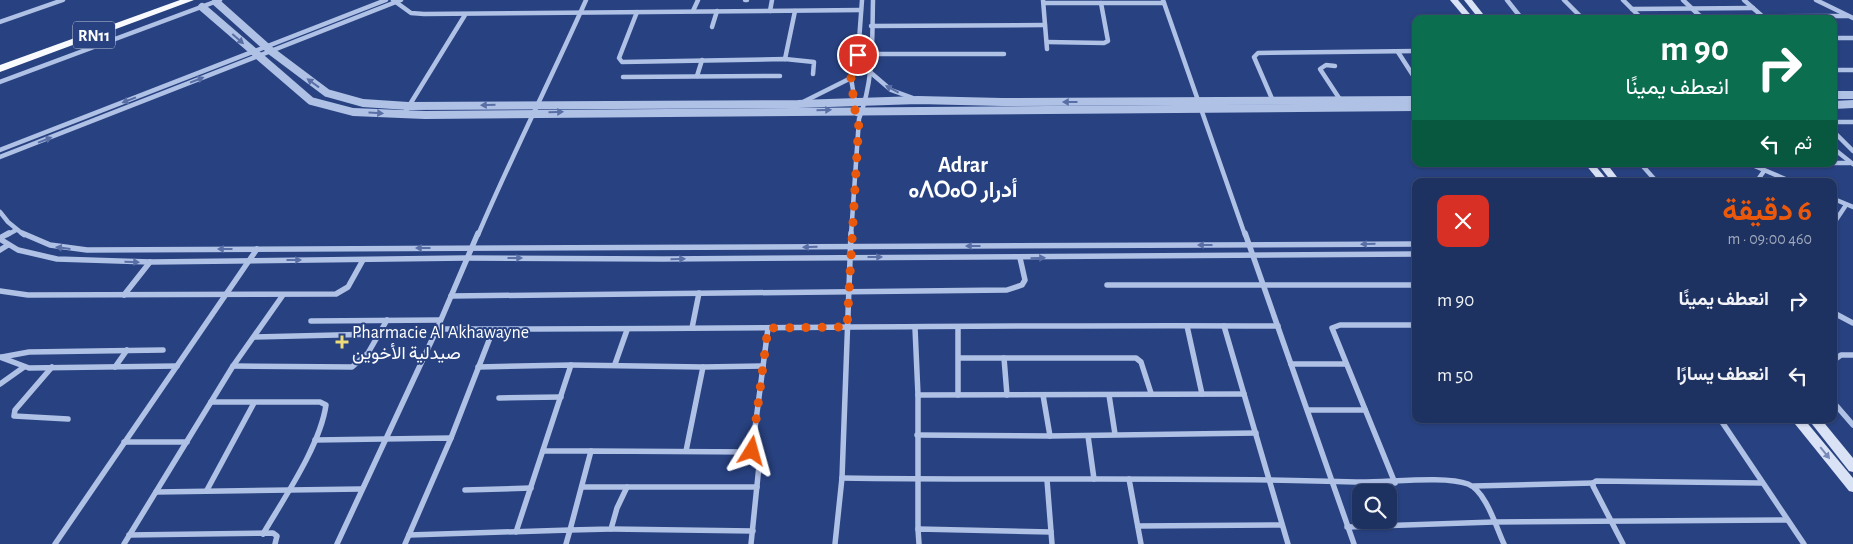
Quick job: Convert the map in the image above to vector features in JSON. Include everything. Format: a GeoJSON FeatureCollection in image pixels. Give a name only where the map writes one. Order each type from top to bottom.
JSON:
{"type":"FeatureCollection","features":[{"type":"Feature","properties":{"kind":"highway","name":"RN11"},"geometry":{"type":"LineString","coordinates":[[0,60],[164,0]]}},
{"type":"Feature","properties":{"kind":"highway","name":"RN11"},"geometry":{"type":"LineString","coordinates":[[0,70],[189,0]]}},
{"type":"Feature","properties":{"kind":"main road"},"geometry":{"type":"LineString","coordinates":[[1454,0],[1467,15]]}},
{"type":"Feature","properties":{"kind":"main road"},"geometry":{"type":"LineString","coordinates":[[1468,0],[1480,15]]}},
{"type":"Feature","properties":{"kind":"main road"},"geometry":{"type":"LineString","coordinates":[[1592,167],[1601,178]]}},
{"type":"Feature","properties":{"kind":"main road"},"geometry":{"type":"LineString","coordinates":[[1604,167],[1614,178]]}},
{"type":"Feature","properties":{"kind":"main road"},"geometry":{"type":"LineString","coordinates":[[1800,423],[1853,487]]}},
{"type":"Feature","properties":{"kind":"main road"},"geometry":{"type":"LineString","coordinates":[[1817,423],[1853,467]]}},
{"type":"Feature","properties":{"kind":"street"},"geometry":{"type":"LineString","coordinates":[[0,22],[63,0]]}},
{"type":"Feature","properties":{"kind":"street"},"geometry":{"type":"LineString","coordinates":[[269,49],[386,0]]}},
{"type":"Feature","properties":{"kind":"street"},"geometry":{"type":"LineString","coordinates":[[0,150],[394,1],[401,0]]}},
{"type":"Feature","properties":{"kind":"street"},"geometry":{"type":"LineString","coordinates":[[337,544],[451,296],[504,173],[539,104],[586,0]]}},
{"type":"Feature","properties":{"kind":"street"},"geometry":{"type":"LineString","coordinates":[[693,11],[698,0]]}},
{"type":"Feature","properties":{"kind":"street"},"geometry":{"type":"LineString","coordinates":[[770,11],[772,0]]}},
{"type":"Feature","properties":{"kind":"street"},"geometry":{"type":"LineString","coordinates":[[859,119],[860,106],[851,78],[858,55],[862,0]]}},
{"type":"Feature","properties":{"kind":"street"},"geometry":{"type":"LineString","coordinates":[[835,544],[842,478],[848,292],[859,119],[860,106],[870,72],[873,0]]}},
{"type":"Feature","properties":{"kind":"street"},"geometry":{"type":"LineString","coordinates":[[1507,0],[1520,15]]}},
{"type":"Feature","properties":{"kind":"street"},"geometry":{"type":"LineString","coordinates":[[1564,0],[1578,15]]}},
{"type":"Feature","properties":{"kind":"street"},"geometry":{"type":"LineString","coordinates":[[1623,0],[1637,15]]}},
{"type":"Feature","properties":{"kind":"street"},"geometry":{"type":"LineString","coordinates":[[1683,0],[1699,15]]}},
{"type":"Feature","properties":{"kind":"street"},"geometry":{"type":"LineString","coordinates":[[1744,0],[1761,15]]}},
{"type":"Feature","properties":{"kind":"street"},"geometry":{"type":"LineString","coordinates":[[1816,0],[1853,18]]}},
{"type":"Feature","properties":{"kind":"street"},"geometry":{"type":"LineString","coordinates":[[0,82],[218,1],[269,49],[315,85],[334,97],[362,103],[408,106],[798,104],[960,111],[1273,101],[1412,100]]}},
{"type":"Feature","properties":{"kind":"street"},"geometry":{"type":"LineString","coordinates":[[394,1],[416,14],[861,10]]}},
{"type":"Feature","properties":{"kind":"street"},"geometry":{"type":"LineString","coordinates":[[1047,49],[1043,2],[1163,1],[1354,544]]}},
{"type":"Feature","properties":{"kind":"street"},"geometry":{"type":"LineString","coordinates":[[1047,42],[1104,43],[1108,41],[1101,2]]}},
{"type":"Feature","properties":{"kind":"street"},"geometry":{"type":"LineString","coordinates":[[202,7],[303,96],[320,105],[342,110],[404,114],[535,112],[860,106],[918,100],[1412,108]]}},
{"type":"Feature","properties":{"kind":"street"},"geometry":{"type":"LineString","coordinates":[[1632,9],[1753,8]]}},
{"type":"Feature","properties":{"kind":"street"},"geometry":{"type":"LineString","coordinates":[[712,27],[717,11]]}},
{"type":"Feature","properties":{"kind":"street"},"geometry":{"type":"LineString","coordinates":[[785,59],[795,11]]}},
{"type":"Feature","properties":{"kind":"street"},"geometry":{"type":"LineString","coordinates":[[636,12],[619,58],[622,62],[785,59],[814,62],[813,74]]}},
{"type":"Feature","properties":{"kind":"street"},"geometry":{"type":"LineString","coordinates":[[404,114],[465,14]]}},
{"type":"Feature","properties":{"kind":"street"},"geometry":{"type":"LineString","coordinates":[[1837,16],[1848,16]]}},
{"type":"Feature","properties":{"kind":"street"},"geometry":{"type":"LineString","coordinates":[[871,26],[1045,25]]}},
{"type":"Feature","properties":{"kind":"street"},"geometry":{"type":"LineString","coordinates":[[1837,38],[1853,38]]}},
{"type":"Feature","properties":{"kind":"street"},"geometry":{"type":"LineString","coordinates":[[1273,101],[1254,57],[1258,52],[1412,52]]}},
{"type":"Feature","properties":{"kind":"street"},"geometry":{"type":"LineString","coordinates":[[1398,52],[1412,74]]}},
{"type":"Feature","properties":{"kind":"street"},"geometry":{"type":"LineString","coordinates":[[0,158],[255,54]]}},
{"type":"Feature","properties":{"kind":"street"},"geometry":{"type":"LineString","coordinates":[[871,54],[1004,54]]}},
{"type":"Feature","properties":{"kind":"street"},"geometry":{"type":"LineString","coordinates":[[698,76],[702,60]]}},
{"type":"Feature","properties":{"kind":"street"},"geometry":{"type":"LineString","coordinates":[[1335,66],[1326,65],[1320,70],[1341,101]]}},
{"type":"Feature","properties":{"kind":"street"},"geometry":{"type":"LineString","coordinates":[[1837,70],[1853,70]]}},
{"type":"Feature","properties":{"kind":"street"},"geometry":{"type":"LineString","coordinates":[[870,72],[891,90],[918,100]]}},
{"type":"Feature","properties":{"kind":"street"},"geometry":{"type":"LineString","coordinates":[[623,77],[780,76]]}},
{"type":"Feature","properties":{"kind":"street"},"geometry":{"type":"LineString","coordinates":[[798,104],[819,96],[851,78]]}},
{"type":"Feature","properties":{"kind":"street"},"geometry":{"type":"LineString","coordinates":[[1837,95],[1853,95]]}},
{"type":"Feature","properties":{"kind":"street"},"geometry":{"type":"LineString","coordinates":[[1837,105],[1853,104]]}},
{"type":"Feature","properties":{"kind":"street"},"geometry":{"type":"LineString","coordinates":[[1837,122],[1853,122]]}},
{"type":"Feature","properties":{"kind":"street"},"geometry":{"type":"LineString","coordinates":[[1837,135],[1853,151]]}},
{"type":"Feature","properties":{"kind":"street"},"geometry":{"type":"LineString","coordinates":[[1837,151],[1852,163]]}},
{"type":"Feature","properties":{"kind":"street"},"geometry":{"type":"LineString","coordinates":[[1837,163],[1852,163]]}},
{"type":"Feature","properties":{"kind":"street"},"geometry":{"type":"LineString","coordinates":[[1644,167],[1653,178]]}},
{"type":"Feature","properties":{"kind":"street"},"geometry":{"type":"LineString","coordinates":[[1757,167],[1783,178]]}},
{"type":"Feature","properties":{"kind":"street"},"geometry":{"type":"LineString","coordinates":[[1758,178],[1764,170]]}},
{"type":"Feature","properties":{"kind":"street"},"geometry":{"type":"LineString","coordinates":[[1837,201],[1853,207]]}},
{"type":"Feature","properties":{"kind":"street"},"geometry":{"type":"LineString","coordinates":[[1837,218],[1846,205]]}},
{"type":"Feature","properties":{"kind":"street"},"geometry":{"type":"LineString","coordinates":[[0,213],[16,230],[40,243],[69,249],[1412,244]]}},
{"type":"Feature","properties":{"kind":"street"},"geometry":{"type":"LineString","coordinates":[[16,230],[0,239],[8,245],[30,254],[57,260],[150,262],[466,258],[663,260],[850,257],[1020,258],[1412,254]]}},
{"type":"Feature","properties":{"kind":"street"},"geometry":{"type":"LineString","coordinates":[[0,250],[8,245]]}},
{"type":"Feature","properties":{"kind":"street"},"geometry":{"type":"LineString","coordinates":[[55,544],[257,249]]}},
{"type":"Feature","properties":{"kind":"street"},"geometry":{"type":"LineString","coordinates":[[451,296],[1007,290],[1022,285],[1025,280],[1020,258]]}},
{"type":"Feature","properties":{"kind":"street"},"geometry":{"type":"LineString","coordinates":[[0,291],[28,295],[282,295],[340,293],[348,287],[363,260]]}},
{"type":"Feature","properties":{"kind":"street"},"geometry":{"type":"LineString","coordinates":[[124,295],[150,262]]}},
{"type":"Feature","properties":{"kind":"street"},"geometry":{"type":"LineString","coordinates":[[1107,285],[1412,285]]}},
{"type":"Feature","properties":{"kind":"street"},"geometry":{"type":"LineString","coordinates":[[692,328],[699,293]]}},
{"type":"Feature","properties":{"kind":"street"},"geometry":{"type":"LineString","coordinates":[[124,544],[233,366],[282,295]]}},
{"type":"Feature","properties":{"kind":"street"},"geometry":{"type":"LineString","coordinates":[[1837,315],[1853,323]]}},
{"type":"Feature","properties":{"kind":"street"},"geometry":{"type":"LineString","coordinates":[[233,366],[352,367],[360,363],[365,357],[387,320]]}},
{"type":"Feature","properties":{"kind":"street"},"geometry":{"type":"LineString","coordinates":[[312,321],[440,320]]}},
{"type":"Feature","properties":{"kind":"street"},"geometry":{"type":"LineString","coordinates":[[1187,326],[1202,394]]}},
{"type":"Feature","properties":{"kind":"street"},"geometry":{"type":"LineString","coordinates":[[1224,326],[1288,544]]}},
{"type":"Feature","properties":{"kind":"street"},"geometry":{"type":"LineString","coordinates":[[436,329],[627,330],[847,327],[1278,326]]}},
{"type":"Feature","properties":{"kind":"street"},"geometry":{"type":"LineString","coordinates":[[1395,483],[1332,330],[1333,326],[1412,326]]}},
{"type":"Feature","properties":{"kind":"street"},"geometry":{"type":"LineString","coordinates":[[958,327],[958,395]]}},
{"type":"Feature","properties":{"kind":"street"},"geometry":{"type":"LineString","coordinates":[[752,451],[768,328]]}},
{"type":"Feature","properties":{"kind":"street"},"geometry":{"type":"LineString","coordinates":[[915,328],[918,395],[919,544]]}},
{"type":"Feature","properties":{"kind":"street"},"geometry":{"type":"LineString","coordinates":[[405,544],[451,438],[493,330]]}},
{"type":"Feature","properties":{"kind":"street"},"geometry":{"type":"LineString","coordinates":[[615,364],[627,330]]}},
{"type":"Feature","properties":{"kind":"street"},"geometry":{"type":"LineString","coordinates":[[254,337],[378,334]]}},
{"type":"Feature","properties":{"kind":"street"},"geometry":{"type":"LineString","coordinates":[[115,367],[127,350]]}},
{"type":"Feature","properties":{"kind":"street"},"geometry":{"type":"LineString","coordinates":[[1,357],[24,352],[164,350]]}},
{"type":"Feature","properties":{"kind":"street"},"geometry":{"type":"LineString","coordinates":[[1837,358],[1841,355],[1853,356]]}},
{"type":"Feature","properties":{"kind":"street"},"geometry":{"type":"LineString","coordinates":[[1,357],[24,367],[177,366]]}},
{"type":"Feature","properties":{"kind":"street"},"geometry":{"type":"LineString","coordinates":[[959,358],[1136,358],[1141,362],[1150,393]]}},
{"type":"Feature","properties":{"kind":"street"},"geometry":{"type":"LineString","coordinates":[[1004,358],[1007,395]]}},
{"type":"Feature","properties":{"kind":"street"},"geometry":{"type":"LineString","coordinates":[[478,367],[615,364],[703,367],[763,366]]}},
{"type":"Feature","properties":{"kind":"street"},"geometry":{"type":"LineString","coordinates":[[1291,364],[1346,364]]}},
{"type":"Feature","properties":{"kind":"street"},"geometry":{"type":"LineString","coordinates":[[516,532],[572,365]]}},
{"type":"Feature","properties":{"kind":"street"},"geometry":{"type":"LineString","coordinates":[[0,384],[24,367]]}},
{"type":"Feature","properties":{"kind":"street"},"geometry":{"type":"LineString","coordinates":[[52,367],[15,410],[14,416],[68,419]]}},
{"type":"Feature","properties":{"kind":"street"},"geometry":{"type":"LineString","coordinates":[[686,451],[703,367]]}},
{"type":"Feature","properties":{"kind":"street"},"geometry":{"type":"LineString","coordinates":[[918,395],[1244,394]]}},
{"type":"Feature","properties":{"kind":"street"},"geometry":{"type":"LineString","coordinates":[[1043,395],[1050,436]]}},
{"type":"Feature","properties":{"kind":"street"},"geometry":{"type":"LineString","coordinates":[[1109,395],[1115,434]]}},
{"type":"Feature","properties":{"kind":"street"},"geometry":{"type":"LineString","coordinates":[[499,398],[561,398]]}},
{"type":"Feature","properties":{"kind":"street"},"geometry":{"type":"LineString","coordinates":[[211,402],[324,403],[327,407],[314,440],[263,534]]}},
{"type":"Feature","properties":{"kind":"street"},"geometry":{"type":"LineString","coordinates":[[207,490],[254,402]]}},
{"type":"Feature","properties":{"kind":"street"},"geometry":{"type":"LineString","coordinates":[[1837,407],[1853,425]]}},
{"type":"Feature","properties":{"kind":"street"},"geometry":{"type":"LineString","coordinates":[[1308,410],[1365,410]]}},
{"type":"Feature","properties":{"kind":"street"},"geometry":{"type":"LineString","coordinates":[[1844,415],[1853,420]]}},
{"type":"Feature","properties":{"kind":"street"},"geometry":{"type":"LineString","coordinates":[[1723,423],[1761,483],[1804,544]]}},
{"type":"Feature","properties":{"kind":"street"},"geometry":{"type":"LineString","coordinates":[[917,435],[1088,436],[1115,434],[1256,433]]}},
{"type":"Feature","properties":{"kind":"street"},"geometry":{"type":"LineString","coordinates":[[1088,436],[1094,479]]}},
{"type":"Feature","properties":{"kind":"street"},"geometry":{"type":"LineString","coordinates":[[314,440],[451,438]]}},
{"type":"Feature","properties":{"kind":"street"},"geometry":{"type":"LineString","coordinates":[[124,442],[187,442]]}},
{"type":"Feature","properties":{"kind":"street"},"geometry":{"type":"LineString","coordinates":[[543,451],[756,452],[760,456],[751,544]]}},
{"type":"Feature","properties":{"kind":"street"},"geometry":{"type":"LineString","coordinates":[[566,544],[591,451]]}},
{"type":"Feature","properties":{"kind":"street"},"geometry":{"type":"LineString","coordinates":[[842,478],[918,480],[1269,478],[1395,483],[1456,481],[1474,486],[1593,483],[1599,480],[1761,483]]}},
{"type":"Feature","properties":{"kind":"street"},"geometry":{"type":"LineString","coordinates":[[1129,479],[1141,544]]}},
{"type":"Feature","properties":{"kind":"street"},"geometry":{"type":"LineString","coordinates":[[1047,480],[1052,544]]}},
{"type":"Feature","properties":{"kind":"street"},"geometry":{"type":"LineString","coordinates":[[1593,483],[1609,520],[1623,544]]}},
{"type":"Feature","properties":{"kind":"street"},"geometry":{"type":"LineString","coordinates":[[1474,486],[1484,498],[1504,544]]}},
{"type":"Feature","properties":{"kind":"street"},"geometry":{"type":"LineString","coordinates":[[582,487],[757,487]]}},
{"type":"Feature","properties":{"kind":"street"},"geometry":{"type":"LineString","coordinates":[[611,529],[617,508],[627,487]]}},
{"type":"Feature","properties":{"kind":"street"},"geometry":{"type":"LineString","coordinates":[[465,490],[531,488]]}},
{"type":"Feature","properties":{"kind":"street"},"geometry":{"type":"LineString","coordinates":[[156,492],[361,489]]}},
{"type":"Feature","properties":{"kind":"street"},"geometry":{"type":"LineString","coordinates":[[1347,527],[1609,520],[1787,520]]}},
{"type":"Feature","properties":{"kind":"street"},"geometry":{"type":"LineString","coordinates":[[1138,526],[1282,525]]}},
{"type":"Feature","properties":{"kind":"street"},"geometry":{"type":"LineString","coordinates":[[409,536],[611,529],[753,531]]}},
{"type":"Feature","properties":{"kind":"street"},"geometry":{"type":"LineString","coordinates":[[918,529],[1051,532]]}},
{"type":"Feature","properties":{"kind":"street"},"geometry":{"type":"LineString","coordinates":[[129,535],[275,534],[277,539],[275,544]]}},
{"type":"Feature","properties":{"kind":"place","name":"Pharmacie Al Akhawayne صيدلية الأخوين"},"geometry":{"type":"Point","coordinates":[342,342]}},
{"type":"Feature","properties":{"kind":"district","name":"Adrar ⴰⴷⵔⴰⵔ أدرار"},"geometry":{"type":"Point","coordinates":[963,176]}},
{"type":"Feature","properties":{"kind":"route"},"geometry":{"type":"LineString","coordinates":[[752,451],[768,328],[847,327],[859,119],[855,110],[851,78],[858,55]]}}]}
